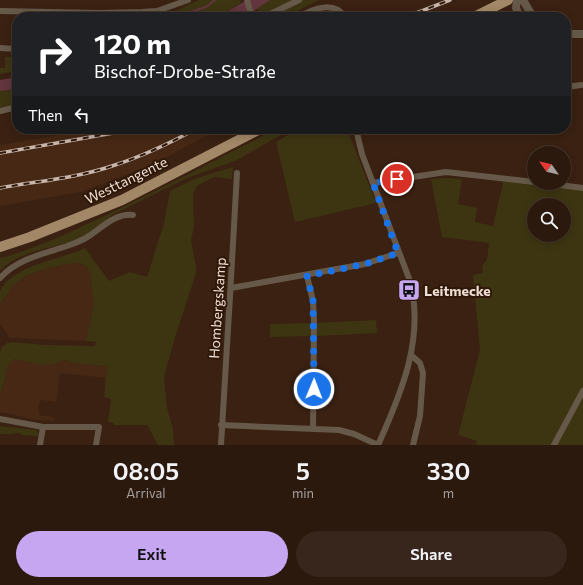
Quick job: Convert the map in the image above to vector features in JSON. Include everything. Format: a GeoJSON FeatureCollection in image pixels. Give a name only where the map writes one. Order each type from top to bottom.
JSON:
{"type":"FeatureCollection","features":[{"type":"Feature","properties":{"kind":"main road"},"geometry":{"type":"LineString","coordinates":[[484,12],[508,0]]}},
{"type":"Feature","properties":{"kind":"main road","name":"Westtangente"},"geometry":{"type":"LineString","coordinates":[[0,247],[30,237],[122,200],[250,134]]}},
{"type":"Feature","properties":{"kind":"street"},"geometry":{"type":"LineString","coordinates":[[143,12],[157,11],[188,0]]}},
{"type":"Feature","properties":{"kind":"street"},"geometry":{"type":"LineString","coordinates":[[247,0],[251,12]]}},
{"type":"Feature","properties":{"kind":"street"},"geometry":{"type":"LineString","coordinates":[[274,12],[299,0]]}},
{"type":"Feature","properties":{"kind":"street"},"geometry":{"type":"LineString","coordinates":[[517,0],[516,8],[518,12]]}},
{"type":"Feature","properties":{"kind":"street"},"geometry":{"type":"LineString","coordinates":[[523,0],[530,12]]}},
{"type":"Feature","properties":{"kind":"street"},"geometry":{"type":"LineString","coordinates":[[307,12],[317,6],[324,5],[333,6],[342,12]]}},
{"type":"Feature","properties":{"kind":"street"},"geometry":{"type":"LineString","coordinates":[[0,11],[26,12]]}},
{"type":"Feature","properties":{"kind":"street"},"geometry":{"type":"LineString","coordinates":[[571,34],[583,34]]}},
{"type":"Feature","properties":{"kind":"street"},"geometry":{"type":"LineString","coordinates":[[0,48],[12,49]]}},
{"type":"Feature","properties":{"kind":"street"},"geometry":{"type":"LineString","coordinates":[[571,87],[581,85]]}},
{"type":"Feature","properties":{"kind":"street"},"geometry":{"type":"LineString","coordinates":[[0,111],[12,108]]}},
{"type":"Feature","properties":{"kind":"street"},"geometry":{"type":"LineString","coordinates":[[221,425],[347,431],[378,445],[401,391],[411,355],[414,327],[413,290],[362,154],[357,134]]}},
{"type":"Feature","properties":{"kind":"street"},"geometry":{"type":"LineString","coordinates":[[373,183],[446,172],[527,181]]}},
{"type":"Feature","properties":{"kind":"street","name":"Hombergskamp"},"geometry":{"type":"LineString","coordinates":[[221,445],[237,173]]}},
{"type":"Feature","properties":{"kind":"street"},"geometry":{"type":"LineString","coordinates":[[571,186],[583,188]]}},
{"type":"Feature","properties":{"kind":"street"},"geometry":{"type":"LineString","coordinates":[[0,278],[14,266],[26,260],[82,241],[120,215],[133,216]]}},
{"type":"Feature","properties":{"kind":"street"},"geometry":{"type":"LineString","coordinates":[[231,288],[307,276],[365,264],[398,253]]}},
{"type":"Feature","properties":{"kind":"street"},"geometry":{"type":"LineString","coordinates":[[307,276],[313,301],[314,321],[313,429]]}},
{"type":"Feature","properties":{"kind":"street"},"geometry":{"type":"LineString","coordinates":[[411,355],[420,363],[423,373],[420,416],[413,445]]}},
{"type":"Feature","properties":{"kind":"street"},"geometry":{"type":"LineString","coordinates":[[554,445],[583,391]]}},
{"type":"Feature","properties":{"kind":"street"},"geometry":{"type":"LineString","coordinates":[[0,419],[43,426],[99,427],[96,445]]}},
{"type":"Feature","properties":{"kind":"street"},"geometry":{"type":"LineString","coordinates":[[40,445],[43,426]]}},
{"type":"Feature","properties":{"kind":"shaded area"},"geometry":{"type":"Polygon","coordinates":[[[199,0],[240,0],[241,3],[226,12],[174,12],[199,0]]]}},
{"type":"Feature","properties":{"kind":"shaded area"},"geometry":{"type":"Polygon","coordinates":[[[247,0],[270,0],[252,12],[227,12],[247,0]]]}},
{"type":"Feature","properties":{"kind":"shaded area"},"geometry":{"type":"Polygon","coordinates":[[[270,0],[319,0],[295,12],[264,12],[258,11],[258,8],[270,0]]]}},
{"type":"Feature","properties":{"kind":"shaded area"},"geometry":{"type":"Polygon","coordinates":[[[420,8],[421,12],[410,12],[420,8]]]}},
{"type":"Feature","properties":{"kind":"shaded area"},"geometry":{"type":"Polygon","coordinates":[[[5,57],[12,57],[12,72],[0,74],[0,68],[5,68],[5,57]]]}},
{"type":"Feature","properties":{"kind":"shaded area"},"geometry":{"type":"Polygon","coordinates":[[[12,78],[12,90],[0,91],[0,80],[12,78]]]}},
{"type":"Feature","properties":{"kind":"shaded area"},"geometry":{"type":"Polygon","coordinates":[[[12,90],[12,105],[0,108],[0,91],[12,90]]]}},
{"type":"Feature","properties":{"kind":"shaded area"},"geometry":{"type":"Polygon","coordinates":[[[65,134],[210,134],[152,165],[81,192],[0,206],[0,145],[65,134]]]}},
{"type":"Feature","properties":{"kind":"shaded area"},"geometry":{"type":"Polygon","coordinates":[[[266,134],[283,134],[235,161],[187,178],[110,216],[111,218],[85,236],[29,253],[9,263],[0,271],[0,258],[43,244],[113,212],[266,134]]]}},
{"type":"Feature","properties":{"kind":"shaded area"},"geometry":{"type":"Polygon","coordinates":[[[290,134],[349,134],[376,203],[295,222],[276,142],[290,134]]]}},
{"type":"Feature","properties":{"kind":"shaded area"},"geometry":{"type":"Polygon","coordinates":[[[233,167],[232,179],[214,177],[197,186],[193,194],[194,227],[191,240],[196,273],[164,377],[167,408],[173,429],[174,445],[158,445],[147,425],[114,425],[114,423],[108,422],[111,399],[104,397],[107,366],[80,364],[63,360],[54,364],[44,365],[14,359],[9,364],[0,395],[0,352],[2,347],[7,343],[14,342],[44,345],[95,346],[96,342],[86,341],[94,303],[90,273],[87,267],[81,263],[65,264],[38,271],[24,277],[13,286],[0,304],[0,292],[5,283],[14,276],[38,264],[85,248],[109,281],[130,272],[147,277],[164,223],[170,191],[194,179],[233,167]]]}},
{"type":"Feature","properties":{"kind":"shaded area"},"geometry":{"type":"Polygon","coordinates":[[[504,178],[527,181],[527,190],[571,190],[571,186],[583,188],[583,445],[476,445],[477,441],[458,435],[480,350],[473,275],[483,273],[482,266],[487,260],[489,243],[442,237],[431,179],[462,179],[458,204],[477,208],[475,222],[493,226],[504,178]]]}},
{"type":"Feature","properties":{"kind":"shaded area"},"geometry":{"type":"Polygon","coordinates":[[[81,263],[87,267],[90,273],[94,293],[94,303],[86,341],[10,338],[0,324],[0,304],[13,286],[24,277],[38,271],[65,264],[81,263]]]}},
{"type":"Feature","properties":{"kind":"shaded area"},"geometry":{"type":"Polygon","coordinates":[[[376,320],[377,333],[317,336],[317,323],[376,320]]]}},
{"type":"Feature","properties":{"kind":"shaded area"},"geometry":{"type":"Polygon","coordinates":[[[312,323],[312,336],[270,337],[270,324],[312,323]]]}},
{"type":"Feature","properties":{"kind":"shaded area"},"geometry":{"type":"Polygon","coordinates":[[[14,359],[54,364],[63,360],[80,364],[107,366],[106,378],[60,373],[56,402],[40,400],[38,410],[39,415],[54,417],[54,421],[37,420],[0,412],[0,395],[9,364],[14,359]]]}},
{"type":"Feature","properties":{"kind":"shaded area"},"geometry":{"type":"Polygon","coordinates":[[[0,426],[36,430],[38,433],[37,436],[22,435],[20,433],[0,434],[0,426]]]}},
{"type":"Feature","properties":{"kind":"waterway"},"geometry":{"type":"LineString","coordinates":[[190,12],[206,7],[215,0]]}},
{"type":"Feature","properties":{"kind":"railway"},"geometry":{"type":"LineString","coordinates":[[419,12],[450,0]]}},
{"type":"Feature","properties":{"kind":"railway"},"geometry":{"type":"LineString","coordinates":[[0,153],[108,134]]}},
{"type":"Feature","properties":{"kind":"railway"},"geometry":{"type":"LineString","coordinates":[[0,188],[72,176],[101,169],[146,153],[186,134]]}},
{"type":"Feature","properties":{"kind":"place","name":"Leitmecke"},"geometry":{"type":"Point","coordinates":[409,290]}},
{"type":"Feature","properties":{"kind":"route"},"geometry":{"type":"LineString","coordinates":[[314,389],[313,301],[307,276],[365,264],[398,253],[373,183],[397,179]]}}]}
